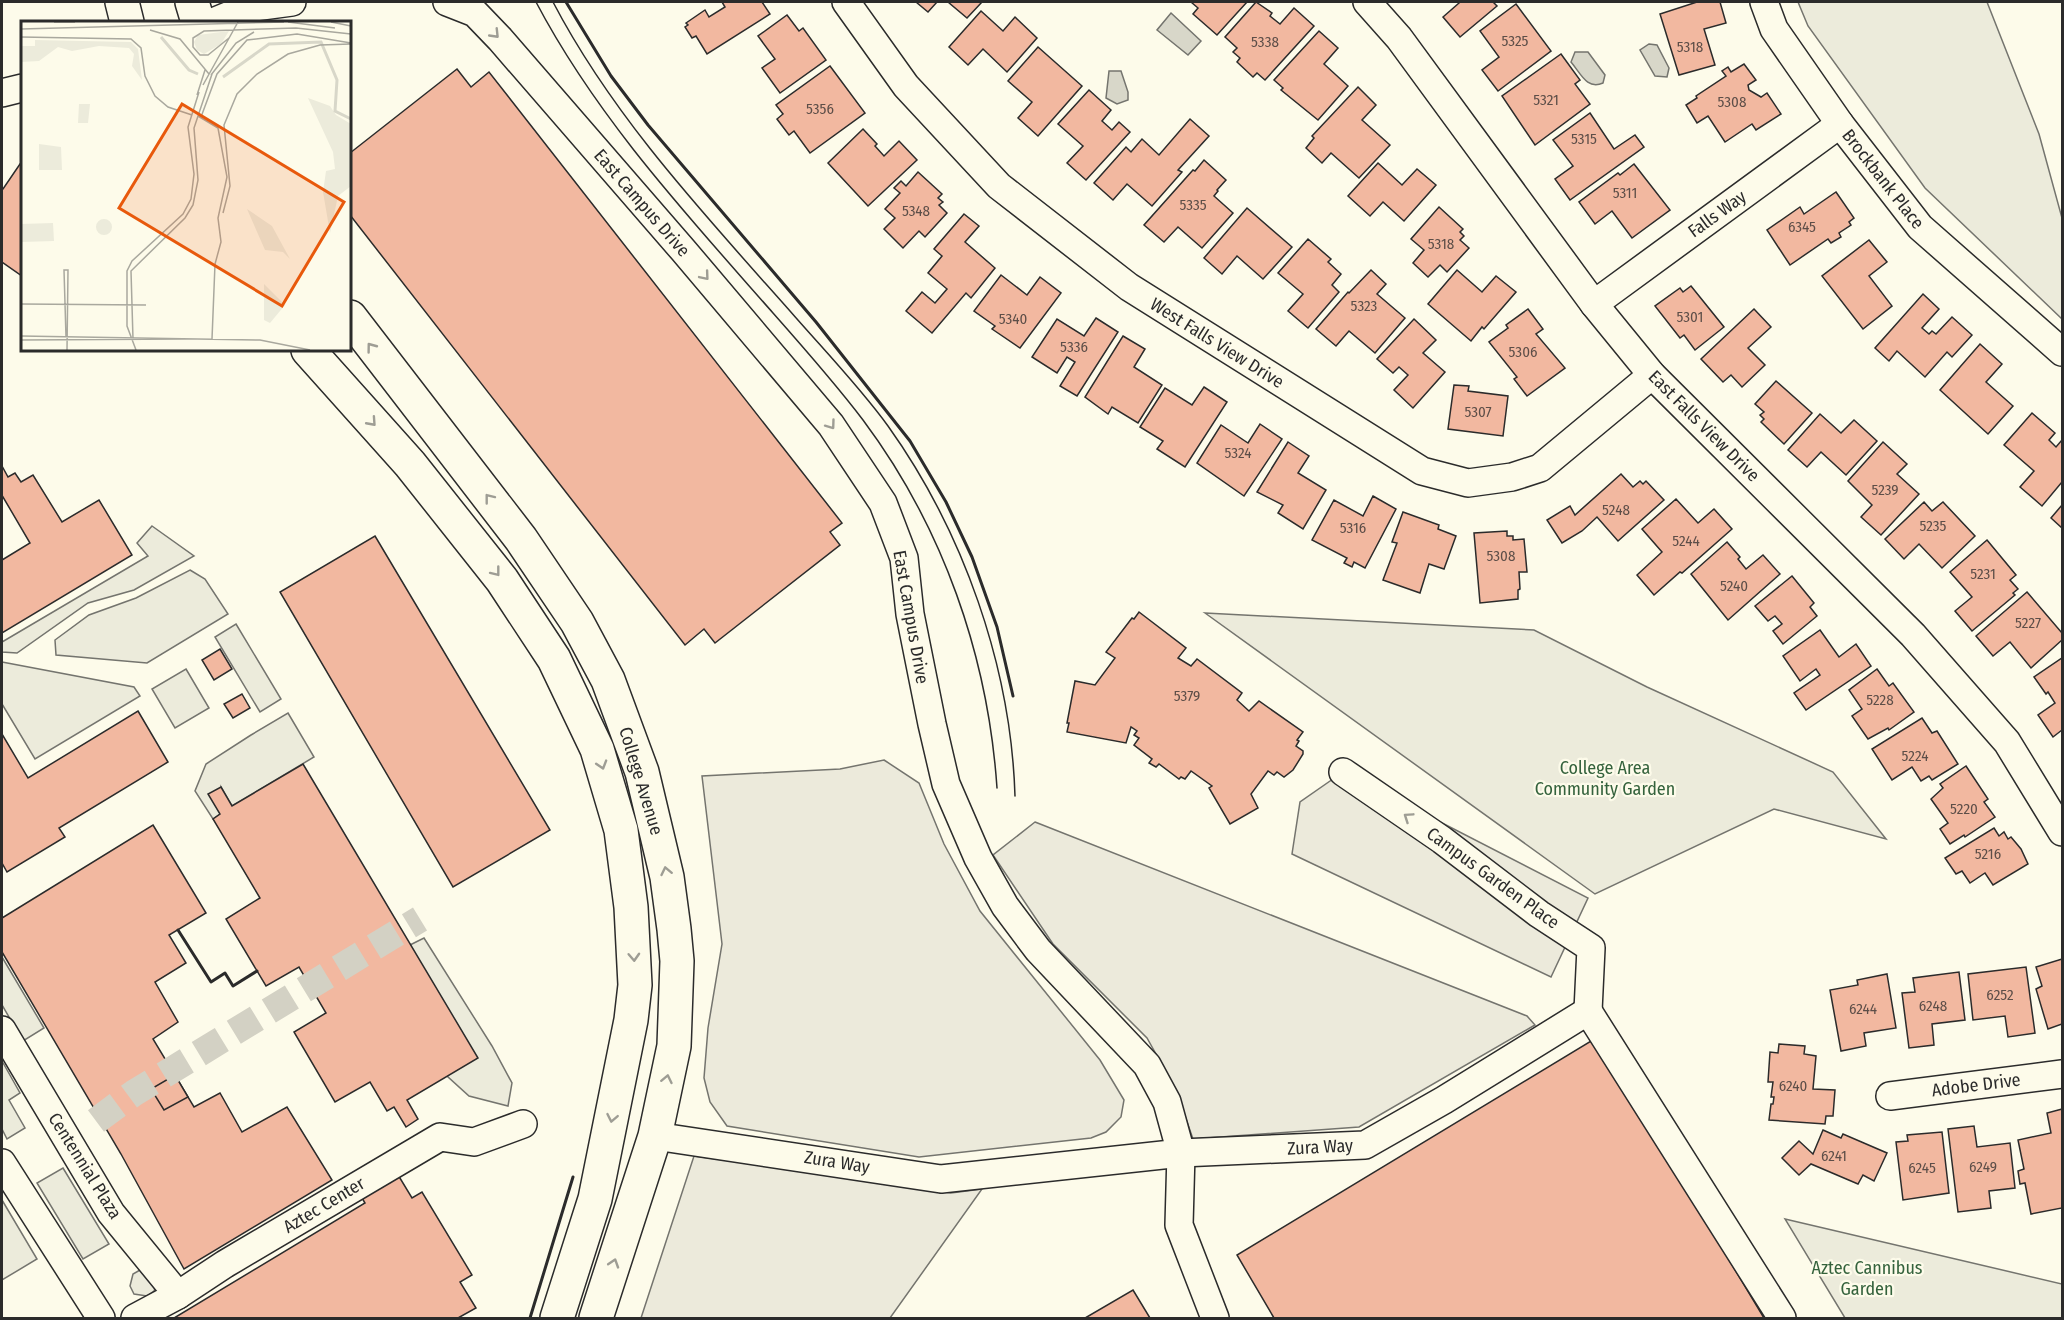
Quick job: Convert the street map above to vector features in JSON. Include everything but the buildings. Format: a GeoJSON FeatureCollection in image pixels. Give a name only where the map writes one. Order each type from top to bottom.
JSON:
{"type":"FeatureCollection","features":[{"type":"Feature","properties":{"kind":"main road"},"geometry":{"type":"LineString","coordinates":[[122,2],[127,21]]}},
{"type":"Feature","properties":{"kind":"main road"},"geometry":{"type":"LineString","coordinates":[[192,2],[198,21]]}},
{"type":"Feature","properties":{"kind":"main road","name":"College Avenue"},"geometry":{"type":"LineString","coordinates":[[351,318],[521,539],[577,622],[608,681],[638,761],[667,877],[677,961],[674,1046],[655,1136],[596,1318]]}},
{"type":"Feature","properties":{"kind":"main road","name":"College Avenue"},"geometry":{"type":"LineString","coordinates":[[309,351],[410,464],[502,580],[554,658],[597,749],[621,830],[631,907],[635,985],[631,1020],[596,1198],[557,1318]]}},
{"type":"Feature","properties":{"kind":"main road"},"geometry":{"type":"LineString","coordinates":[[631,1020],[640,1124],[655,1136]]}},
{"type":"Feature","properties":{"kind":"street"},"geometry":{"type":"LineString","coordinates":[[215,21],[248,5],[292,2]]}},
{"type":"Feature","properties":{"kind":"street","name":"East Campus Drive"},"geometry":{"type":"LineString","coordinates":[[447,2],[475,14],[500,39],[823,416],[883,503],[904,558],[912,625],[946,784],[978,858],[1005,906],[1038,950],[1147,1065],[1167,1102],[1181,1153],[1179,1225],[1215,1318]]}},
{"type":"Feature","properties":{"kind":"street","name":"West Falls View Drive"},"geometry":{"type":"LineString","coordinates":[[846,2],[906,86],[999,186],[1129,287],[1422,471],[1468,483],[1512,477],[1540,468],[1652,375]]}},
{"type":"Feature","properties":{"kind":"street","name":"East Falls View Drive"},"geometry":{"type":"LineString","coordinates":[[1367,2],[1399,38],[1594,304],[1652,375],[1913,635],[2007,742],[2062,832]]}},
{"type":"Feature","properties":{"kind":"street","name":"Brockbank Place"},"geometry":{"type":"LineString","coordinates":[[1764,2],[1774,29],[1840,124],[1920,227],[2062,352]]}},
{"type":"Feature","properties":{"kind":"street"},"geometry":{"type":"LineString","coordinates":[[2,93],[21,88]]}},
{"type":"Feature","properties":{"kind":"street","name":"Falls Way"},"geometry":{"type":"LineString","coordinates":[[1594,304],[1840,124]]}},
{"type":"Feature","properties":{"kind":"street","name":"Campus Garden Place"},"geometry":{"type":"LineString","coordinates":[[1343,772],[1442,840],[1539,914],[1591,948],[1588,1011]]}},
{"type":"Feature","properties":{"kind":"street"},"geometry":{"type":"LineString","coordinates":[[1588,1011],[1782,1318]]}},
{"type":"Feature","properties":{"kind":"street","name":"Zura Way"},"geometry":{"type":"LineString","coordinates":[[655,1136],[941,1179],[1181,1153],[1365,1145],[1444,1100],[1588,1011]]}},
{"type":"Feature","properties":{"kind":"street","name":"Centennial Plaza"},"geometry":{"type":"LineString","coordinates":[[2,1030],[111,1213],[178,1295]]}},
{"type":"Feature","properties":{"kind":"street","name":"Adobe Drive"},"geometry":{"type":"LineString","coordinates":[[1890,1096],[2062,1074]]}},
{"type":"Feature","properties":{"kind":"street","name":"Aztec Center"},"geometry":{"type":"LineString","coordinates":[[135,1318],[178,1295],[235,1258],[440,1137],[474,1142],[523,1124]]}},
{"type":"Feature","properties":{"kind":"street"},"geometry":{"type":"LineString","coordinates":[[2,1163],[101,1318]]}},
{"type":"Feature","properties":{"kind":"green space"},"geometry":{"type":"Polygon","coordinates":[[[1798,2],[1987,2],[2039,134],[2062,218],[2062,319],[1925,188],[1808,26],[1798,2]]]}},
{"type":"Feature","properties":{"kind":"green space"},"geometry":{"type":"Polygon","coordinates":[[[152,526],[194,556],[134,590],[88,603],[17,653],[2,652],[2,642],[148,556],[137,543],[152,526]]]}},
{"type":"Feature","properties":{"kind":"green space"},"geometry":{"type":"Polygon","coordinates":[[[190,570],[205,579],[228,614],[147,663],[56,655],[55,640],[89,615],[136,598],[190,570]]]}},
{"type":"Feature","properties":{"kind":"green space","name":"College Area Community Garden"},"geometry":{"type":"Polygon","coordinates":[[[1205,613],[1534,630],[1647,687],[1833,772],[1886,839],[1774,809],[1595,894],[1205,613]]]}},
{"type":"Feature","properties":{"kind":"green space"},"geometry":{"type":"Polygon","coordinates":[[[236,624],[281,699],[260,712],[215,637],[236,624]]]}},
{"type":"Feature","properties":{"kind":"green space"},"geometry":{"type":"Polygon","coordinates":[[[2,662],[134,687],[140,696],[35,759],[2,704],[2,662]]]}},
{"type":"Feature","properties":{"kind":"green space"},"geometry":{"type":"Polygon","coordinates":[[[186,669],[209,708],[175,728],[152,689],[186,669]]]}},
{"type":"Feature","properties":{"kind":"green space"},"geometry":{"type":"Polygon","coordinates":[[[288,713],[314,757],[232,806],[221,787],[220,814],[213,819],[195,791],[206,764],[288,713]]]}},
{"type":"Feature","properties":{"kind":"green space"},"geometry":{"type":"Polygon","coordinates":[[[424,938],[492,1046],[512,1083],[508,1106],[469,1096],[447,1076],[410,945],[424,938]]]}},
{"type":"Feature","properties":{"kind":"green space"},"geometry":{"type":"Polygon","coordinates":[[[2,957],[44,1028],[23,1041],[2,1005],[2,957]]]}},
{"type":"Feature","properties":{"kind":"green space"},"geometry":{"type":"Polygon","coordinates":[[[2,1061],[20,1093],[9,1100],[25,1128],[7,1139],[2,1129],[2,1061]]]}},
{"type":"Feature","properties":{"kind":"green space"},"geometry":{"type":"Polygon","coordinates":[[[63,1168],[109,1244],[83,1259],[37,1183],[63,1168]]]}},
{"type":"Feature","properties":{"kind":"green space"},"geometry":{"type":"Polygon","coordinates":[[[2,1200],[37,1259],[2,1280],[2,1200]]]}},
{"type":"Feature","properties":{"kind":"green space","name":"Aztec Cannibus Garden"},"geometry":{"type":"Polygon","coordinates":[[[1785,1219],[2062,1284],[2062,1318],[1845,1318],[1785,1219]]]}},
{"type":"Feature","properties":{"kind":"green space"},"geometry":{"type":"Polygon","coordinates":[[[140,1270],[156,1286],[154,1291],[147,1296],[134,1294],[130,1286],[133,1274],[140,1270]]]}},
{"type":"Feature","properties":{"kind":"shaded area"},"geometry":{"type":"Polygon","coordinates":[[[1171,13],[1201,41],[1188,55],[1157,30],[1171,13]]]}},
{"type":"Feature","properties":{"kind":"shaded area"},"geometry":{"type":"Polygon","coordinates":[[[1649,44],[1657,45],[1669,68],[1667,77],[1655,76],[1640,50],[1649,44]]]}},
{"type":"Feature","properties":{"kind":"shaded area"},"geometry":{"type":"Polygon","coordinates":[[[1575,52],[1588,52],[1605,75],[1603,83],[1597,85],[1585,80],[1571,62],[1575,52]]]}},
{"type":"Feature","properties":{"kind":"shaded area"},"geometry":{"type":"Polygon","coordinates":[[[1109,71],[1121,71],[1128,92],[1128,100],[1117,104],[1106,98],[1109,71]]]}},
{"type":"Feature","properties":{"kind":"shaded area"},"geometry":{"type":"Polygon","coordinates":[[[884,760],[919,783],[944,844],[980,911],[1100,1060],[1124,1100],[1121,1117],[1106,1132],[1091,1138],[919,1157],[727,1126],[710,1102],[704,1078],[708,1028],[722,944],[702,776],[840,769],[884,760]]]}},
{"type":"Feature","properties":{"kind":"shaded area"},"geometry":{"type":"Polygon","coordinates":[[[1343,772],[1588,898],[1551,977],[1292,854],[1300,802],[1343,772]]]}},
{"type":"Feature","properties":{"kind":"shaded area"},"geometry":{"type":"Polygon","coordinates":[[[1035,822],[1527,1016],[1535,1025],[1359,1127],[1193,1139],[1176,1090],[1147,1038],[1053,944],[993,855],[1035,822]]]}},
{"type":"Feature","properties":{"kind":"shaded area"},"geometry":{"type":"Polygon","coordinates":[[[694,1156],[951,1193],[982,1189],[890,1318],[641,1318],[694,1156]]]}},
{"type":"Feature","properties":{"kind":"tunnel"},"geometry":{"type":"LineString","coordinates":[[96,1121],[134,1093],[420,919]]}},
{"type":"Feature","properties":{"kind":"tram line"},"geometry":{"type":"LineString","coordinates":[[536,2],[560,45],[615,126],[676,202],[830,379],[863,420],[891,461],[916,504],[957,595],[984,690],[997,788]]}},
{"type":"Feature","properties":{"kind":"tram line"},"geometry":{"type":"LineString","coordinates":[[553,2],[603,85],[632,125],[693,201],[865,396],[915,467],[960,555],[993,649],[1004,698],[1015,796]]}},
{"type":"Feature","properties":{"kind":"wall"},"geometry":{"type":"LineString","coordinates":[[566,2],[611,76],[648,125],[816,322],[910,441],[946,502],[972,557],[997,627],[1013,696]]}},
{"type":"Feature","properties":{"kind":"wall"},"geometry":{"type":"LineString","coordinates":[[178,930],[211,982],[225,973],[233,986],[257,971]]}},
{"type":"Feature","properties":{"kind":"wall"},"geometry":{"type":"LineString","coordinates":[[530,1318],[573,1177]]}}]}
